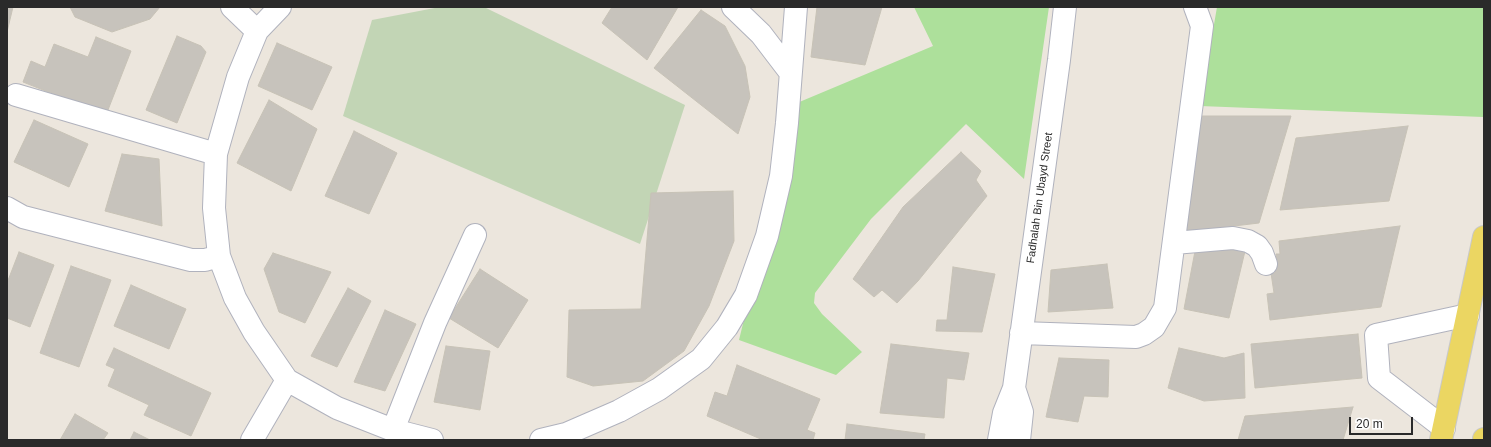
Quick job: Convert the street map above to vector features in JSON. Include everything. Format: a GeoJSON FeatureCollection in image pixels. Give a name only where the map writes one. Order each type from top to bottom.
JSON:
{"type":"FeatureCollection","features":[{"type":"Feature","properties":{"kind":"main road"},"geometry":{"type":"LineString","coordinates":[[1443,434],[1484,237]]}},
{"type":"Feature","properties":{"kind":"street"},"geometry":{"type":"LineString","coordinates":[[232,7],[257,31]]}},
{"type":"Feature","properties":{"kind":"street"},"geometry":{"type":"LineString","coordinates":[[280,7],[257,31],[238,76],[216,154],[214,208],[219,256],[235,298],[254,332],[287,380],[337,408],[393,430],[432,440]]}},
{"type":"Feature","properties":{"kind":"street"},"geometry":{"type":"LineString","coordinates":[[733,7],[761,34],[790,72]]}},
{"type":"Feature","properties":{"kind":"street"},"geometry":{"type":"LineString","coordinates":[[541,440],[566,434],[619,411],[660,389],[701,359],[727,327],[746,295],[767,236],[781,176],[787,123],[796,7]]}},
{"type":"Feature","properties":{"kind":"street","name":"Fadhalah Bin Ubayd Street"},"geometry":{"type":"LineString","coordinates":[[999,440],[1004,413],[1014,388],[1065,7]]}},
{"type":"Feature","properties":{"kind":"street"},"geometry":{"type":"LineString","coordinates":[[1021,333],[1136,337],[1154,328],[1165,308],[1202,26],[1195,7]]}},
{"type":"Feature","properties":{"kind":"street"},"geometry":{"type":"LineString","coordinates":[[16,95],[216,154]]}},
{"type":"Feature","properties":{"kind":"street"},"geometry":{"type":"LineString","coordinates":[[7,208],[23,217],[191,260],[205,260],[219,256]]}},
{"type":"Feature","properties":{"kind":"street"},"geometry":{"type":"LineString","coordinates":[[393,430],[435,323],[475,235]]}},
{"type":"Feature","properties":{"kind":"street"},"geometry":{"type":"LineString","coordinates":[[1174,243],[1232,238],[1248,241],[1257,246],[1262,253],[1266,264]]}},
{"type":"Feature","properties":{"kind":"street"},"geometry":{"type":"LineString","coordinates":[[1443,434],[1379,378],[1376,335],[1468,315]]}},
{"type":"Feature","properties":{"kind":"street"},"geometry":{"type":"LineString","coordinates":[[252,440],[287,380]]}},
{"type":"Feature","properties":{"kind":"street","name":"Fadhalah Bin Ubayd Street"},"geometry":{"type":"LineString","coordinates":[[1014,388],[1022,412],[1019,440]]}},
{"type":"Feature","properties":{"kind":"green space"},"geometry":{"type":"Polygon","coordinates":[[[440,7],[484,7],[685,105],[640,244],[343,116],[372,20],[440,7]]]}},
{"type":"Feature","properties":{"kind":"green space"},"geometry":{"type":"Polygon","coordinates":[[[914,7],[1049,7],[1024,179],[966,124],[871,219],[815,293],[814,303],[822,314],[862,352],[836,375],[739,340],[797,103],[933,46],[914,7]]]}},
{"type":"Feature","properties":{"kind":"green space"},"geometry":{"type":"Polygon","coordinates":[[[1217,7],[1484,7],[1483,117],[1200,106],[1217,7]]]}},
{"type":"Feature","properties":{"kind":"building"},"geometry":{"type":"Polygon","coordinates":[[[7,7],[13,7],[7,32],[7,7]]]}},
{"type":"Feature","properties":{"kind":"building"},"geometry":{"type":"Polygon","coordinates":[[[70,7],[160,7],[150,19],[112,32],[75,17],[70,7]]]}},
{"type":"Feature","properties":{"kind":"building"},"geometry":{"type":"Polygon","coordinates":[[[612,7],[678,7],[647,60],[602,23],[612,7]]]}},
{"type":"Feature","properties":{"kind":"building"},"geometry":{"type":"Polygon","coordinates":[[[817,7],[882,7],[865,65],[811,57],[817,7]]]}},
{"type":"Feature","properties":{"kind":"building"},"geometry":{"type":"Polygon","coordinates":[[[701,10],[725,26],[745,66],[750,97],[738,134],[654,68],[701,10]]]}},
{"type":"Feature","properties":{"kind":"building"},"geometry":{"type":"Polygon","coordinates":[[[177,36],[201,46],[206,52],[177,123],[146,110],[177,36]]]}},
{"type":"Feature","properties":{"kind":"building"},"geometry":{"type":"Polygon","coordinates":[[[96,37],[131,51],[106,115],[23,82],[31,61],[45,67],[54,44],[88,57],[96,37]]]}},
{"type":"Feature","properties":{"kind":"building"},"geometry":{"type":"Polygon","coordinates":[[[277,43],[332,67],[312,110],[258,86],[277,43]]]}},
{"type":"Feature","properties":{"kind":"building"},"geometry":{"type":"Polygon","coordinates":[[[269,100],[317,129],[291,191],[237,163],[269,100]]]}},
{"type":"Feature","properties":{"kind":"building"},"geometry":{"type":"Polygon","coordinates":[[[1198,113],[1202,116],[1291,116],[1259,223],[1184,232],[1198,113]]]}},
{"type":"Feature","properties":{"kind":"building"},"geometry":{"type":"Polygon","coordinates":[[[34,120],[88,144],[69,187],[14,162],[34,120]]]}},
{"type":"Feature","properties":{"kind":"building"},"geometry":{"type":"Polygon","coordinates":[[[1408,126],[1389,201],[1280,210],[1296,138],[1408,126]]]}},
{"type":"Feature","properties":{"kind":"building"},"geometry":{"type":"Polygon","coordinates":[[[354,131],[397,153],[369,214],[325,196],[354,131]]]}},
{"type":"Feature","properties":{"kind":"building"},"geometry":{"type":"Polygon","coordinates":[[[961,152],[981,171],[976,180],[987,196],[918,281],[897,303],[882,290],[874,297],[853,279],[903,207],[961,152]]]}},
{"type":"Feature","properties":{"kind":"building"},"geometry":{"type":"Polygon","coordinates":[[[122,154],[159,159],[162,226],[105,211],[122,154]]]}},
{"type":"Feature","properties":{"kind":"building"},"geometry":{"type":"Polygon","coordinates":[[[733,191],[734,241],[709,306],[684,351],[643,381],[593,386],[567,377],[569,310],[641,309],[651,193],[733,191]]]}},
{"type":"Feature","properties":{"kind":"building"},"geometry":{"type":"Polygon","coordinates":[[[1400,226],[1381,307],[1270,320],[1267,294],[1274,293],[1271,273],[1275,273],[1274,266],[1278,266],[1276,254],[1280,254],[1279,241],[1400,226]]]}},
{"type":"Feature","properties":{"kind":"building"},"geometry":{"type":"Polygon","coordinates":[[[1196,246],[1246,247],[1229,318],[1184,309],[1196,246]]]}},
{"type":"Feature","properties":{"kind":"building"},"geometry":{"type":"Polygon","coordinates":[[[19,252],[54,265],[30,327],[7,318],[7,283],[19,252]]]}},
{"type":"Feature","properties":{"kind":"building"},"geometry":{"type":"Polygon","coordinates":[[[273,253],[331,272],[305,323],[279,312],[264,269],[273,253]]]}},
{"type":"Feature","properties":{"kind":"building"},"geometry":{"type":"Polygon","coordinates":[[[1107,264],[1113,308],[1048,312],[1051,270],[1107,264]]]}},
{"type":"Feature","properties":{"kind":"building"},"geometry":{"type":"Polygon","coordinates":[[[71,266],[111,280],[79,367],[40,353],[71,266]]]}},
{"type":"Feature","properties":{"kind":"building"},"geometry":{"type":"Polygon","coordinates":[[[953,267],[995,274],[982,332],[936,331],[937,320],[947,320],[953,267]]]}},
{"type":"Feature","properties":{"kind":"building"},"geometry":{"type":"Polygon","coordinates":[[[480,269],[528,300],[498,348],[449,318],[480,269]]]}},
{"type":"Feature","properties":{"kind":"building"},"geometry":{"type":"Polygon","coordinates":[[[131,285],[186,309],[169,349],[114,326],[131,285]]]}},
{"type":"Feature","properties":{"kind":"building"},"geometry":{"type":"Polygon","coordinates":[[[348,288],[371,301],[337,367],[311,356],[348,288]]]}},
{"type":"Feature","properties":{"kind":"building"},"geometry":{"type":"Polygon","coordinates":[[[385,310],[416,324],[385,391],[354,382],[385,310]]]}},
{"type":"Feature","properties":{"kind":"building"},"geometry":{"type":"Polygon","coordinates":[[[1358,334],[1362,378],[1255,388],[1251,344],[1358,334]]]}},
{"type":"Feature","properties":{"kind":"building"},"geometry":{"type":"Polygon","coordinates":[[[891,344],[969,353],[964,380],[947,378],[944,418],[880,413],[891,344]]]}},
{"type":"Feature","properties":{"kind":"building"},"geometry":{"type":"Polygon","coordinates":[[[446,346],[490,351],[480,410],[434,402],[446,346]]]}},
{"type":"Feature","properties":{"kind":"building"},"geometry":{"type":"Polygon","coordinates":[[[114,348],[211,393],[191,436],[144,415],[149,405],[108,386],[115,369],[106,365],[114,348]]]}},
{"type":"Feature","properties":{"kind":"building"},"geometry":{"type":"Polygon","coordinates":[[[1179,348],[1224,358],[1244,353],[1245,398],[1204,401],[1168,388],[1179,348]]]}},
{"type":"Feature","properties":{"kind":"building"},"geometry":{"type":"Polygon","coordinates":[[[1059,358],[1109,360],[1108,397],[1084,396],[1078,422],[1046,417],[1059,358]]]}},
{"type":"Feature","properties":{"kind":"building"},"geometry":{"type":"Polygon","coordinates":[[[737,365],[820,399],[807,430],[815,433],[813,440],[763,440],[707,416],[715,392],[727,396],[737,365]]]}},
{"type":"Feature","properties":{"kind":"building"},"geometry":{"type":"Polygon","coordinates":[[[1353,407],[1343,440],[1238,440],[1245,416],[1353,407]]]}},
{"type":"Feature","properties":{"kind":"building"},"geometry":{"type":"Polygon","coordinates":[[[75,414],[108,433],[103,440],[60,440],[75,414]]]}},
{"type":"Feature","properties":{"kind":"building"},"geometry":{"type":"Polygon","coordinates":[[[847,424],[925,434],[924,440],[845,440],[847,424]]]}},
{"type":"Feature","properties":{"kind":"building"},"geometry":{"type":"Polygon","coordinates":[[[134,432],[150,440],[130,440],[134,432]]]}}]}
